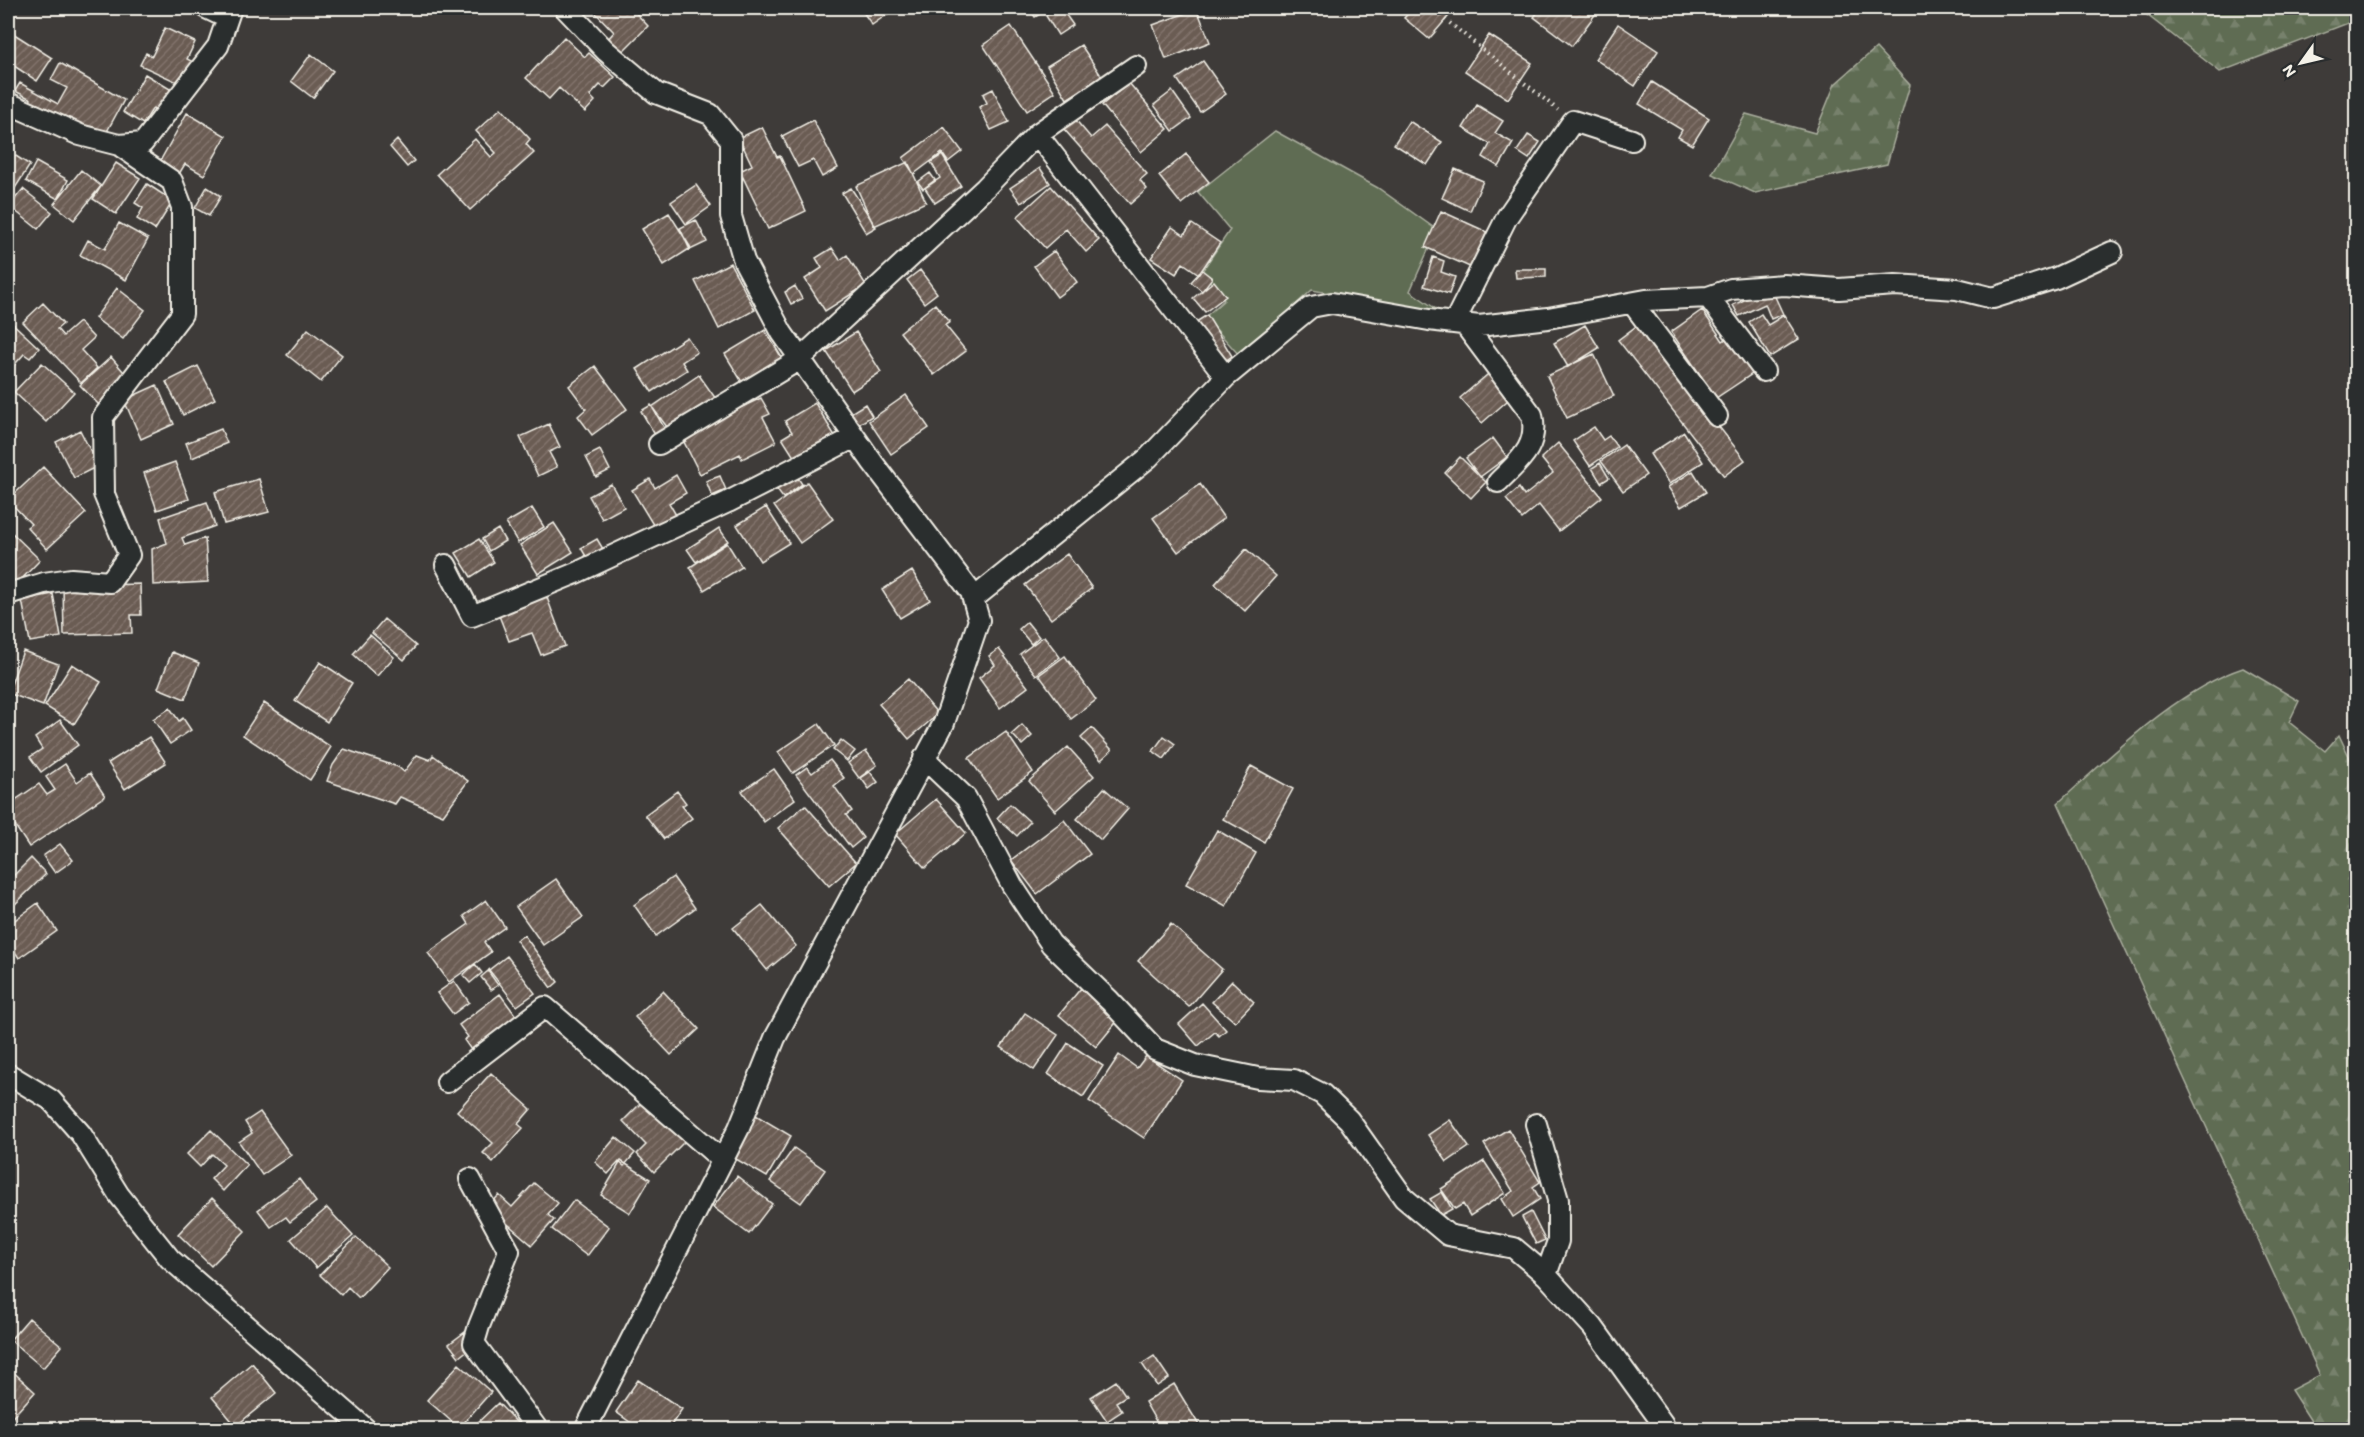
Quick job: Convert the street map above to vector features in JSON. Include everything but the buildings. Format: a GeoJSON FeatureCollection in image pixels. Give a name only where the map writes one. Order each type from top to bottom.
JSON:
{"type":"FeatureCollection","features":[{"type":"Feature","properties":{"kind":"street"},"geometry":{"type":"LineString","coordinates":[[8,103],[80,135],[119,145],[143,143],[218,46],[229,13],[206,8]]}},
{"type":"Feature","properties":{"kind":"street"},"geometry":{"type":"LineString","coordinates":[[565,8],[606,51],[656,93],[710,114],[731,140],[731,216],[744,261],[782,333],[855,437],[971,592],[979,620],[944,723],[776,1038],[739,1128],[585,1430]]}},
{"type":"Feature","properties":{"kind":"street"},"geometry":{"type":"LineString","coordinates":[[658,444],[800,359],[985,188],[1037,134],[1136,66]]}},
{"type":"Feature","properties":{"kind":"street"},"geometry":{"type":"LineString","coordinates":[[1459,324],[1507,217],[1573,121],[1632,140]]}},
{"type":"Feature","properties":{"kind":"street"},"geometry":{"type":"LineString","coordinates":[[1037,134],[1226,377]]}},
{"type":"Feature","properties":{"kind":"street"},"geometry":{"type":"LineString","coordinates":[[8,594],[44,583],[71,579],[110,582],[129,555],[104,494],[103,417],[182,314],[182,207],[172,181],[119,145]]}},
{"type":"Feature","properties":{"kind":"street"},"geometry":{"type":"LineString","coordinates":[[973,599],[1148,458],[1226,377],[1311,307],[1332,303],[1479,326],[1634,304],[1646,300],[1708,297],[1731,289],[1784,285],[1839,290],[1895,285],[1957,289],[1993,298],[2056,278],[2112,252]]}},
{"type":"Feature","properties":{"kind":"street"},"geometry":{"type":"LineString","coordinates":[[1708,297],[1764,371]]}},
{"type":"Feature","properties":{"kind":"street"},"geometry":{"type":"LineString","coordinates":[[1634,304],[1717,416]]}},
{"type":"Feature","properties":{"kind":"street"},"geometry":{"type":"LineString","coordinates":[[1459,324],[1532,415],[1534,426],[1528,452],[1498,482]]}},
{"type":"Feature","properties":{"kind":"street"},"geometry":{"type":"LineString","coordinates":[[446,565],[472,616],[576,573],[728,502],[855,437]]}},
{"type":"Feature","properties":{"kind":"street"},"geometry":{"type":"LineString","coordinates":[[924,758],[966,798],[1012,885],[1051,944],[1110,1001],[1155,1049],[1195,1065],[1258,1078],[1294,1080],[1322,1094],[1349,1120],[1404,1198],[1448,1235],[1514,1248],[1546,1275],[1593,1327],[1663,1424],[1662,1430]]}},
{"type":"Feature","properties":{"kind":"street"},"geometry":{"type":"LineString","coordinates":[[447,1082],[546,1007],[722,1160]]}},
{"type":"Feature","properties":{"kind":"street"},"geometry":{"type":"LineString","coordinates":[[8,1074],[51,1100],[81,1134],[119,1195],[170,1259],[367,1430]]}},
{"type":"Feature","properties":{"kind":"street"},"geometry":{"type":"LineString","coordinates":[[1536,1124],[1558,1200],[1558,1241],[1546,1275]]}},
{"type":"Feature","properties":{"kind":"street"},"geometry":{"type":"LineString","coordinates":[[470,1179],[509,1251],[474,1343],[538,1430]]}},
{"type":"Feature","properties":{"kind":"path"},"geometry":{"type":"LineString","coordinates":[[1431,8],[1573,121]]}},
{"type":"Feature","properties":{"kind":"green space"},"geometry":{"type":"Polygon","coordinates":[[[2138,8],[2356,8],[2356,20],[2220,72],[2138,8]]]}},
{"type":"Feature","properties":{"kind":"green space"},"geometry":{"type":"Polygon","coordinates":[[[1876,48],[1910,85],[1887,164],[1755,193],[1712,174],[1746,114],[1815,133],[1835,84],[1876,48]]]}},
{"type":"Feature","properties":{"kind":"green space"},"geometry":{"type":"Polygon","coordinates":[[[1275,131],[1378,188],[1437,230],[1410,291],[1442,313],[1312,290],[1239,355],[1205,317],[1224,300],[1202,271],[1230,230],[1198,192],[1275,131]]]}},
{"type":"Feature","properties":{"kind":"green space"},"geometry":{"type":"Polygon","coordinates":[[[2243,668],[2299,701],[2289,722],[2325,751],[2339,735],[2356,771],[2356,1429],[2316,1429],[2291,1390],[2320,1375],[2058,803],[2145,726],[2169,708],[2218,678],[2243,668]]]}}]}
